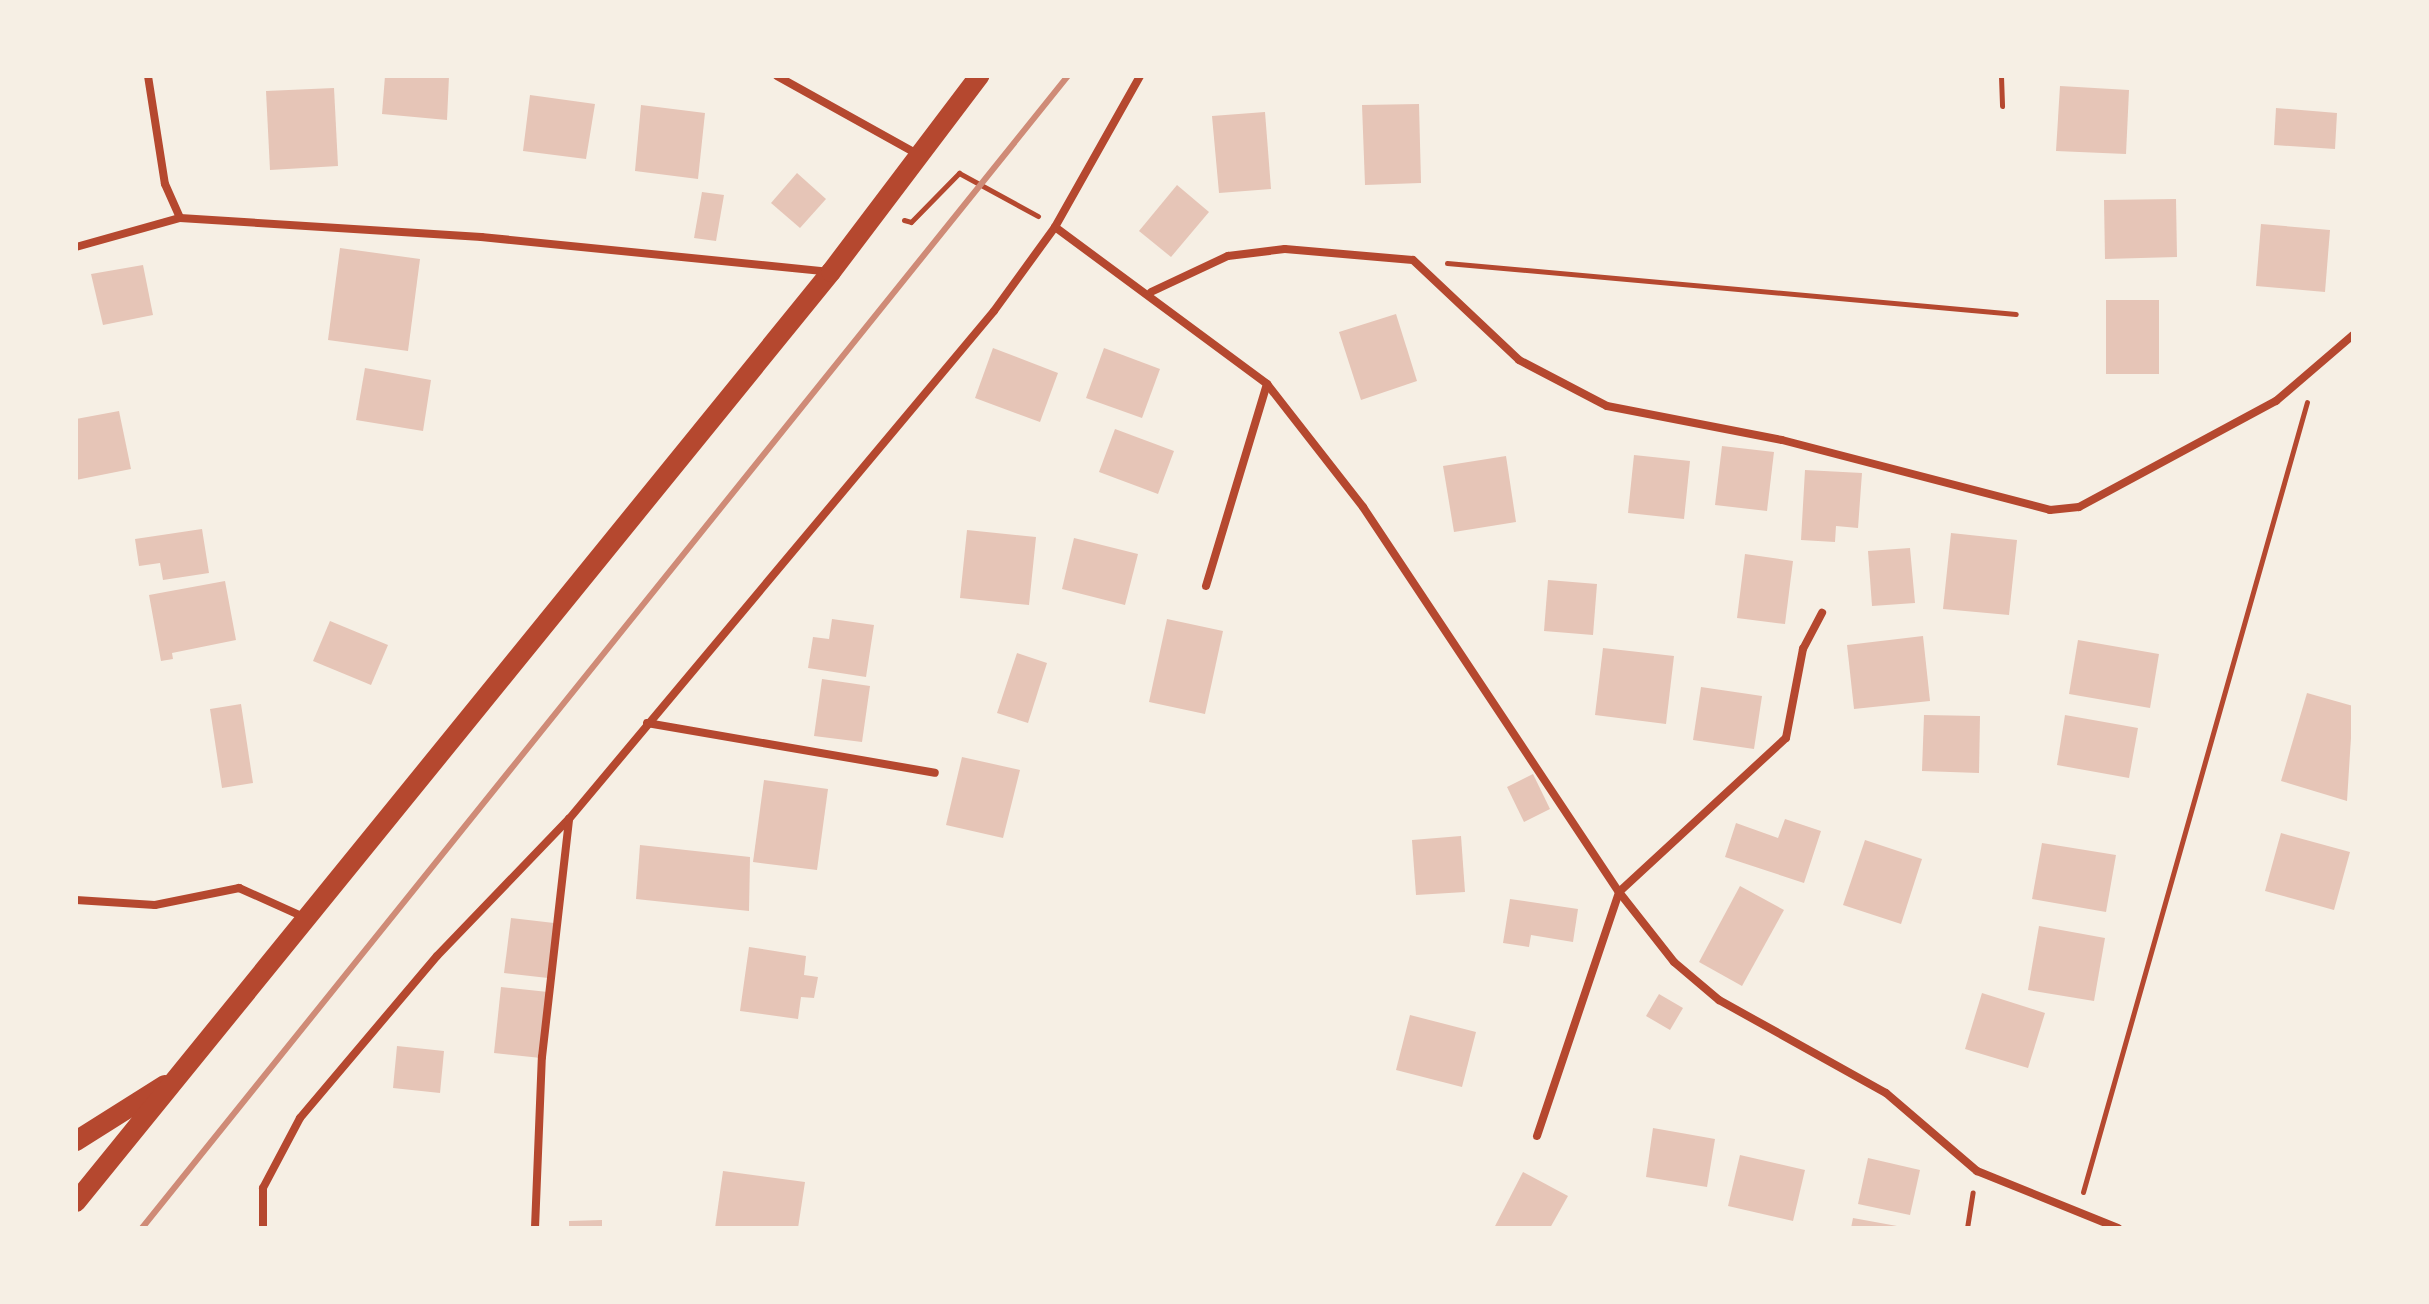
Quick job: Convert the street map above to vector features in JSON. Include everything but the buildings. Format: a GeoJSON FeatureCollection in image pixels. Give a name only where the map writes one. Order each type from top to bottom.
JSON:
{"type":"FeatureCollection","features":[{"type":"Feature","properties":{"kind":"main road"},"geometry":{"type":"LineString","coordinates":[[76,1202],[831,272],[917,154],[979,76]]}},
{"type":"Feature","properties":{"kind":"main road"},"geometry":{"type":"LineString","coordinates":[[76,1141],[179,1077]]}},
{"type":"Feature","properties":{"kind":"street"},"geometry":{"type":"LineString","coordinates":[[148,76],[165,184],[180,218]]}},
{"type":"Feature","properties":{"kind":"street"},"geometry":{"type":"LineString","coordinates":[[777,76],[917,154]]}},
{"type":"Feature","properties":{"kind":"street"},"geometry":{"type":"LineString","coordinates":[[263,1228],[263,1188],[300,1118],[437,956],[569,819],[994,311],[1055,227],[1140,76]]}},
{"type":"Feature","properties":{"kind":"street"},"geometry":{"type":"LineString","coordinates":[[76,247],[180,218],[481,237],[831,272]]}},
{"type":"Feature","properties":{"kind":"street"},"geometry":{"type":"LineString","coordinates":[[1055,227],[1151,292],[1267,384],[1363,507],[1619,892],[1674,962],[1719,1000],[1886,1093],[1977,1171],[2076,1216],[2118,1228]]}},
{"type":"Feature","properties":{"kind":"street"},"geometry":{"type":"LineString","coordinates":[[1151,292],[1228,256],[1285,249],[1413,260],[1519,360],[1607,406],[1782,440],[2050,510],[2079,507],[2305,379],[2353,335]]}},
{"type":"Feature","properties":{"kind":"street"},"geometry":{"type":"LineString","coordinates":[[1206,586],[1267,384]]}},
{"type":"Feature","properties":{"kind":"street"},"geometry":{"type":"LineString","coordinates":[[1537,1136],[1619,892],[1777,750],[1803,649],[1822,613]]}},
{"type":"Feature","properties":{"kind":"street"},"geometry":{"type":"LineString","coordinates":[[647,723],[935,773]]}},
{"type":"Feature","properties":{"kind":"street"},"geometry":{"type":"LineString","coordinates":[[535,1228],[542,1057],[569,819]]}},
{"type":"Feature","properties":{"kind":"street"},"geometry":{"type":"LineString","coordinates":[[76,900],[155,905],[239,888],[307,919]]}},
{"type":"Feature","properties":{"kind":"path"},"geometry":{"type":"LineString","coordinates":[[2001,76],[2002,106]]}},
{"type":"Feature","properties":{"kind":"path"},"geometry":{"type":"LineString","coordinates":[[911,222],[959,173],[1055,227]]}},
{"type":"Feature","properties":{"kind":"path"},"geometry":{"type":"LineString","coordinates":[[1413,260],[2016,314]]}},
{"type":"Feature","properties":{"kind":"path"},"geometry":{"type":"LineString","coordinates":[[2076,1216],[2309,415],[2305,379]]}},
{"type":"Feature","properties":{"kind":"path"},"geometry":{"type":"LineString","coordinates":[[1967,1228],[1977,1171]]}},
{"type":"Feature","properties":{"kind":"railway"},"geometry":{"type":"LineString","coordinates":[[142,1228],[1068,76]]}}]}
